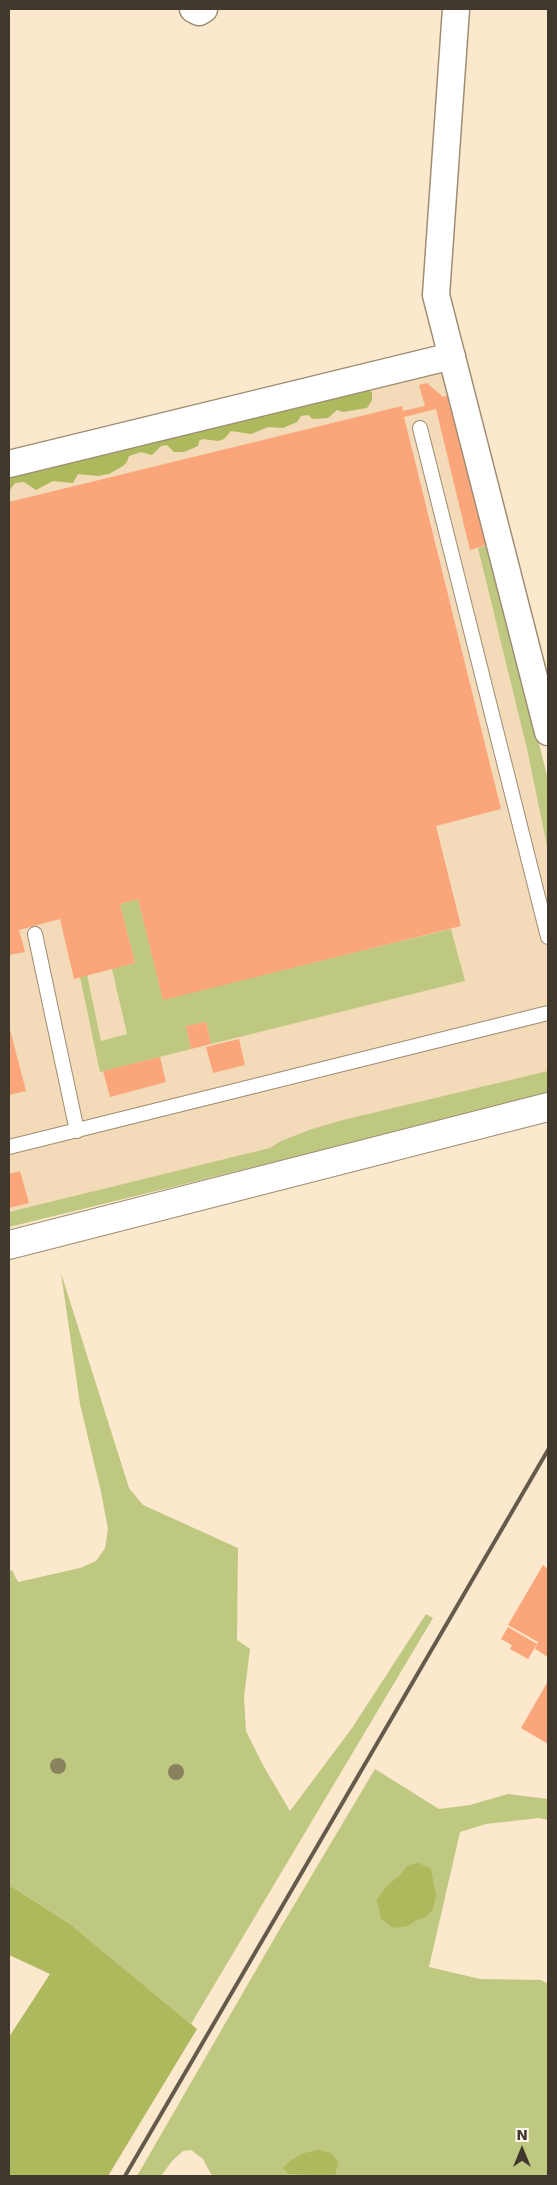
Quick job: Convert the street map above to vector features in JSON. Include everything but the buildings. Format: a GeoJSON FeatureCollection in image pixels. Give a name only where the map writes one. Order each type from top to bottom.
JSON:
{"type":"FeatureCollection","features":[{"type":"Feature","properties":{"kind":"street"},"geometry":{"type":"LineString","coordinates":[[193,9],[199,12],[204,9]]}},
{"type":"Feature","properties":{"kind":"street"},"geometry":{"type":"LineString","coordinates":[[456,9],[436,295],[548,732]]}},
{"type":"Feature","properties":{"kind":"street"},"geometry":{"type":"LineString","coordinates":[[9,464],[452,356]]}},
{"type":"Feature","properties":{"kind":"street"},"geometry":{"type":"LineString","coordinates":[[9,1245],[548,1107]]}},
{"type":"Feature","properties":{"kind":"lane"},"geometry":{"type":"LineString","coordinates":[[420,428],[548,937]]}},
{"type":"Feature","properties":{"kind":"lane"},"geometry":{"type":"LineString","coordinates":[[35,934],[77,1130]]}},
{"type":"Feature","properties":{"kind":"lane"},"geometry":{"type":"LineString","coordinates":[[9,1147],[548,1013]]}},
{"type":"Feature","properties":{"kind":"shaded area"},"geometry":{"type":"Polygon","coordinates":[[[448,370],[548,780],[548,1095],[9,1227],[9,477],[448,370]]]}},
{"type":"Feature","properties":{"kind":"green space"},"geometry":{"type":"Polygon","coordinates":[[[367,387],[372,393],[372,400],[367,408],[343,412],[337,410],[328,418],[313,419],[308,415],[301,416],[297,422],[283,428],[268,427],[251,434],[231,431],[224,439],[218,441],[203,439],[199,441],[198,446],[184,452],[174,452],[167,445],[161,446],[152,455],[141,452],[129,456],[123,466],[109,474],[98,476],[78,474],[73,483],[53,481],[36,490],[24,482],[15,483],[9,491],[9,472],[218,422],[232,424],[244,415],[272,414],[279,407],[367,387]]]}},
{"type":"Feature","properties":{"kind":"green space"},"geometry":{"type":"Polygon","coordinates":[[[490,545],[548,780],[548,851],[528,753],[478,548],[490,545]]]}},
{"type":"Feature","properties":{"kind":"green space"},"geometry":{"type":"Polygon","coordinates":[[[138,899],[163,999],[451,929],[465,981],[211,1044],[206,1022],[186,1026],[191,1049],[100,1072],[80,977],[87,975],[101,1041],[127,1034],[112,969],[135,963],[120,904],[138,899]]]}},
{"type":"Feature","properties":{"kind":"green space"},"geometry":{"type":"Polygon","coordinates":[[[548,1071],[548,1095],[9,1227],[9,1212],[270,1148],[281,1141],[312,1129],[343,1120],[548,1071]]]}},
{"type":"Feature","properties":{"kind":"green space"},"geometry":{"type":"Polygon","coordinates":[[[61,1273],[129,1488],[143,1505],[238,1548],[237,1640],[250,1649],[244,1697],[246,1731],[264,1767],[290,1811],[352,1728],[426,1614],[433,1618],[191,2024],[70,1924],[9,1885],[9,1571],[12,1570],[18,1582],[80,1568],[96,1561],[105,1548],[108,1529],[80,1404],[61,1273]]]}},
{"type":"Feature","properties":{"kind":"green space"},"geometry":{"type":"Polygon","coordinates":[[[375,1769],[439,1809],[470,1805],[508,1794],[548,1799],[548,1820],[539,1818],[486,1824],[460,1832],[429,1967],[480,1979],[541,1980],[548,1984],[548,2176],[212,2176],[203,2159],[191,2150],[183,2151],[172,2161],[161,2176],[137,2176],[278,1932],[375,1769]]]}},
{"type":"Feature","properties":{"kind":"green space"},"geometry":{"type":"Polygon","coordinates":[[[419,1863],[431,1869],[436,1896],[433,1909],[426,1917],[408,1926],[393,1928],[381,1919],[377,1900],[386,1887],[408,1865],[419,1863]]]}},
{"type":"Feature","properties":{"kind":"green space"},"geometry":{"type":"Polygon","coordinates":[[[9,1885],[70,1924],[197,2029],[108,2176],[9,2176],[9,2037],[50,1974],[9,1955],[9,1885]]]}},
{"type":"Feature","properties":{"kind":"green space"},"geometry":{"type":"Polygon","coordinates":[[[319,2150],[331,2153],[338,2162],[335,2176],[289,2174],[283,2168],[290,2161],[304,2153],[319,2150]]]}},
{"type":"Feature","properties":{"kind":"railway"},"geometry":{"type":"LineString","coordinates":[[125,2176],[548,1450]]}}]}
